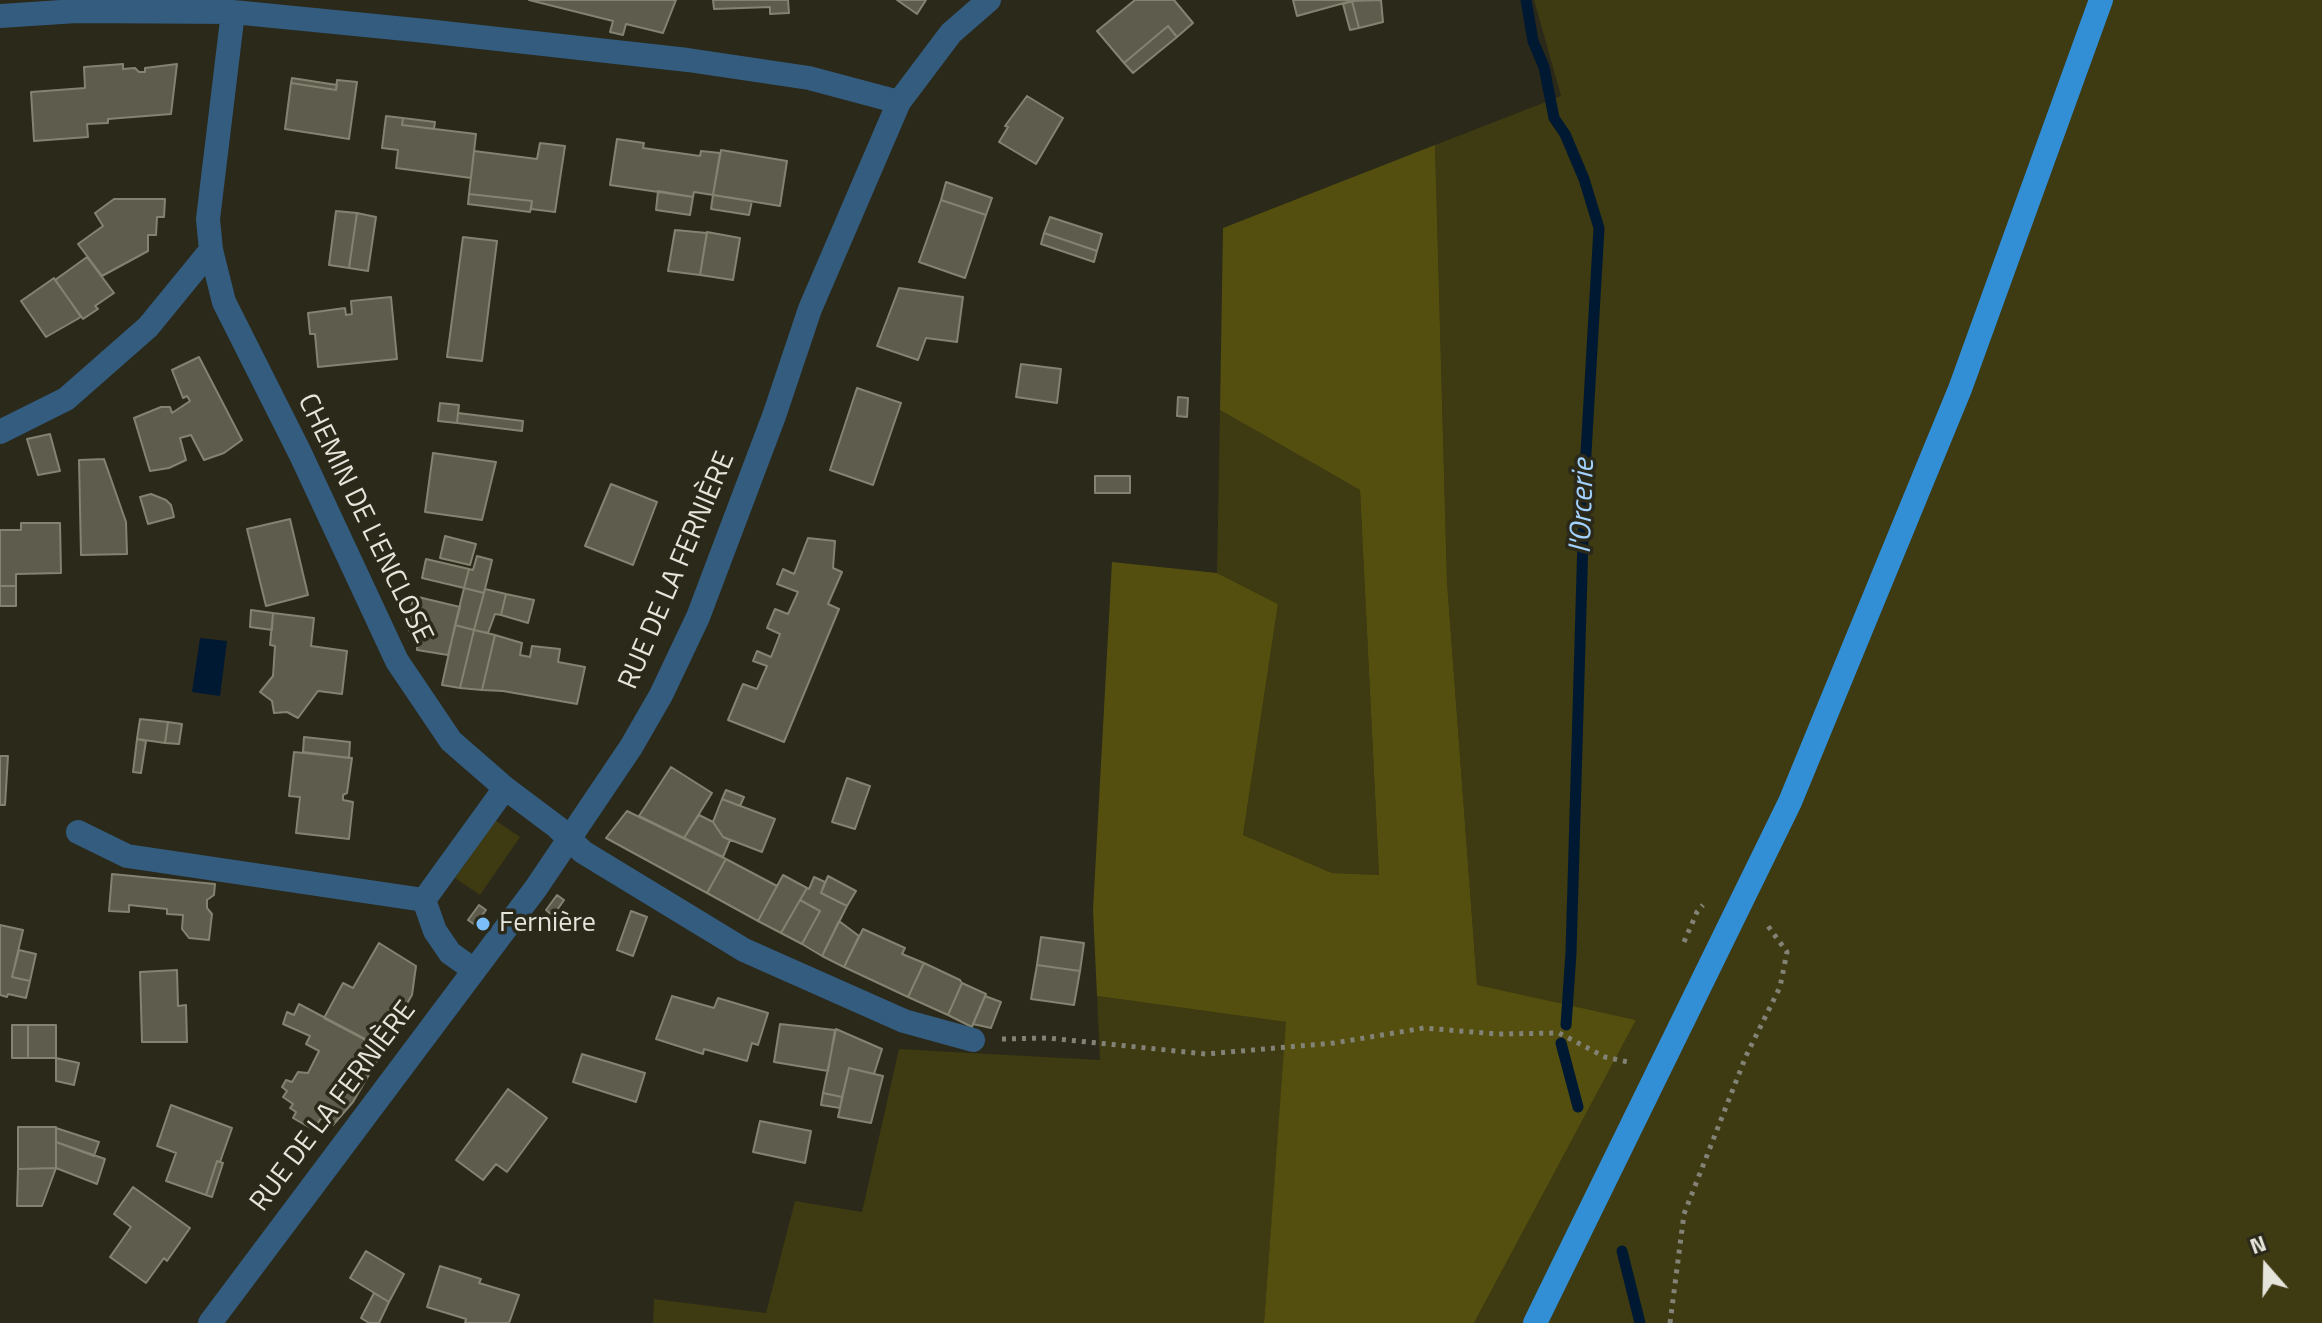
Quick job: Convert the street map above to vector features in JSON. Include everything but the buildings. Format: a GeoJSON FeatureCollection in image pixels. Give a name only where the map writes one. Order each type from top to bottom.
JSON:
{"type":"FeatureCollection","features":[{"type":"Feature","properties":{"kind":"main road"},"geometry":{"type":"LineString","coordinates":[[1535,1323],[1790,802],[1960,389],[2101,0]]}},
{"type":"Feature","properties":{"kind":"street","name":"RUE DE LA FERNIÈRE"},"geometry":{"type":"LineString","coordinates":[[210,1323],[570,839],[631,747],[661,695],[698,617],[774,416],[810,309],[899,102],[951,33],[989,0]]}},
{"type":"Feature","properties":{"kind":"street"},"geometry":{"type":"LineString","coordinates":[[0,16],[77,11],[233,12],[688,60],[809,78],[899,102]]}},
{"type":"Feature","properties":{"kind":"street","name":"CHEMIN DE L'ENCLOSE"},"geometry":{"type":"LineString","coordinates":[[233,12],[208,219],[211,250],[224,302],[300,453],[397,661],[451,741],[583,852],[744,950],[904,1021],[973,1040]]}},
{"type":"Feature","properties":{"kind":"street"},"geometry":{"type":"LineString","coordinates":[[0,432],[66,399],[148,327],[211,250]]}},
{"type":"Feature","properties":{"kind":"street"},"geometry":{"type":"LineString","coordinates":[[424,900],[505,788]]}},
{"type":"Feature","properties":{"kind":"street"},"geometry":{"type":"LineString","coordinates":[[78,832],[127,856],[424,900]]}},
{"type":"Feature","properties":{"kind":"street"},"geometry":{"type":"LineString","coordinates":[[424,900],[435,931],[450,953],[474,970]]}},
{"type":"Feature","properties":{"kind":"path"},"geometry":{"type":"LineString","coordinates":[[1670,1323],[1684,1214],[1746,1056],[1780,987],[1787,952],[1769,923],[1738,910]]}},
{"type":"Feature","properties":{"kind":"path"},"geometry":{"type":"LineString","coordinates":[[973,1040],[1048,1038],[1206,1054],[1334,1043],[1424,1028],[1497,1034],[1559,1033],[1605,1057],[1628,1062]]}},
{"type":"Feature","properties":{"kind":"shaded area"},"geometry":{"type":"Polygon","coordinates":[[[1534,0],[2322,0],[2322,1323],[1474,1323],[1636,1020],[1477,986],[1447,582],[1435,145],[1561,96],[1534,0]]]}},
{"type":"Feature","properties":{"kind":"shaded area"},"geometry":{"type":"Polygon","coordinates":[[[1435,145],[1447,582],[1477,985],[1636,1020],[1474,1323],[1264,1323],[1286,1022],[1097,996],[1093,910],[1112,562],[1217,573],[1278,604],[1243,835],[1332,873],[1379,875],[1360,490],[1220,410],[1223,228],[1435,145]]]}},
{"type":"Feature","properties":{"kind":"shaded area"},"geometry":{"type":"Polygon","coordinates":[[[1220,410],[1360,490],[1379,875],[1332,873],[1243,835],[1278,604],[1217,573],[1220,410]]]}},
{"type":"Feature","properties":{"kind":"shaded area"},"geometry":{"type":"Polygon","coordinates":[[[495,820],[520,837],[480,895],[455,878],[495,820]]]}},
{"type":"Feature","properties":{"kind":"shaded area"},"geometry":{"type":"Polygon","coordinates":[[[1097,996],[1287,1022],[1264,1323],[653,1323],[654,1299],[766,1313],[795,1201],[862,1212],[899,1049],[1100,1060],[1097,996]]]}},
{"type":"Feature","properties":{"kind":"water"},"geometry":{"type":"Polygon","coordinates":[[[200,638],[227,641],[220,696],[192,692],[200,638]]]}},
{"type":"Feature","properties":{"kind":"waterway","name":"l'Orcerie"},"geometry":{"type":"LineString","coordinates":[[1526,0],[1533,41],[1544,67],[1554,118],[1565,134],[1584,179],[1599,228],[1585,470],[1571,953],[1566,1025]]}},
{"type":"Feature","properties":{"kind":"waterway","name":"l'Orcerie"},"geometry":{"type":"LineString","coordinates":[[1561,1043],[1578,1107]]}},
{"type":"Feature","properties":{"kind":"waterway","name":"l'Orcerie"},"geometry":{"type":"LineString","coordinates":[[1622,1251],[1640,1323]]}},
{"type":"Feature","properties":{"kind":"place","name":"Fernière"},"geometry":{"type":"Point","coordinates":[483,924]}}]}
